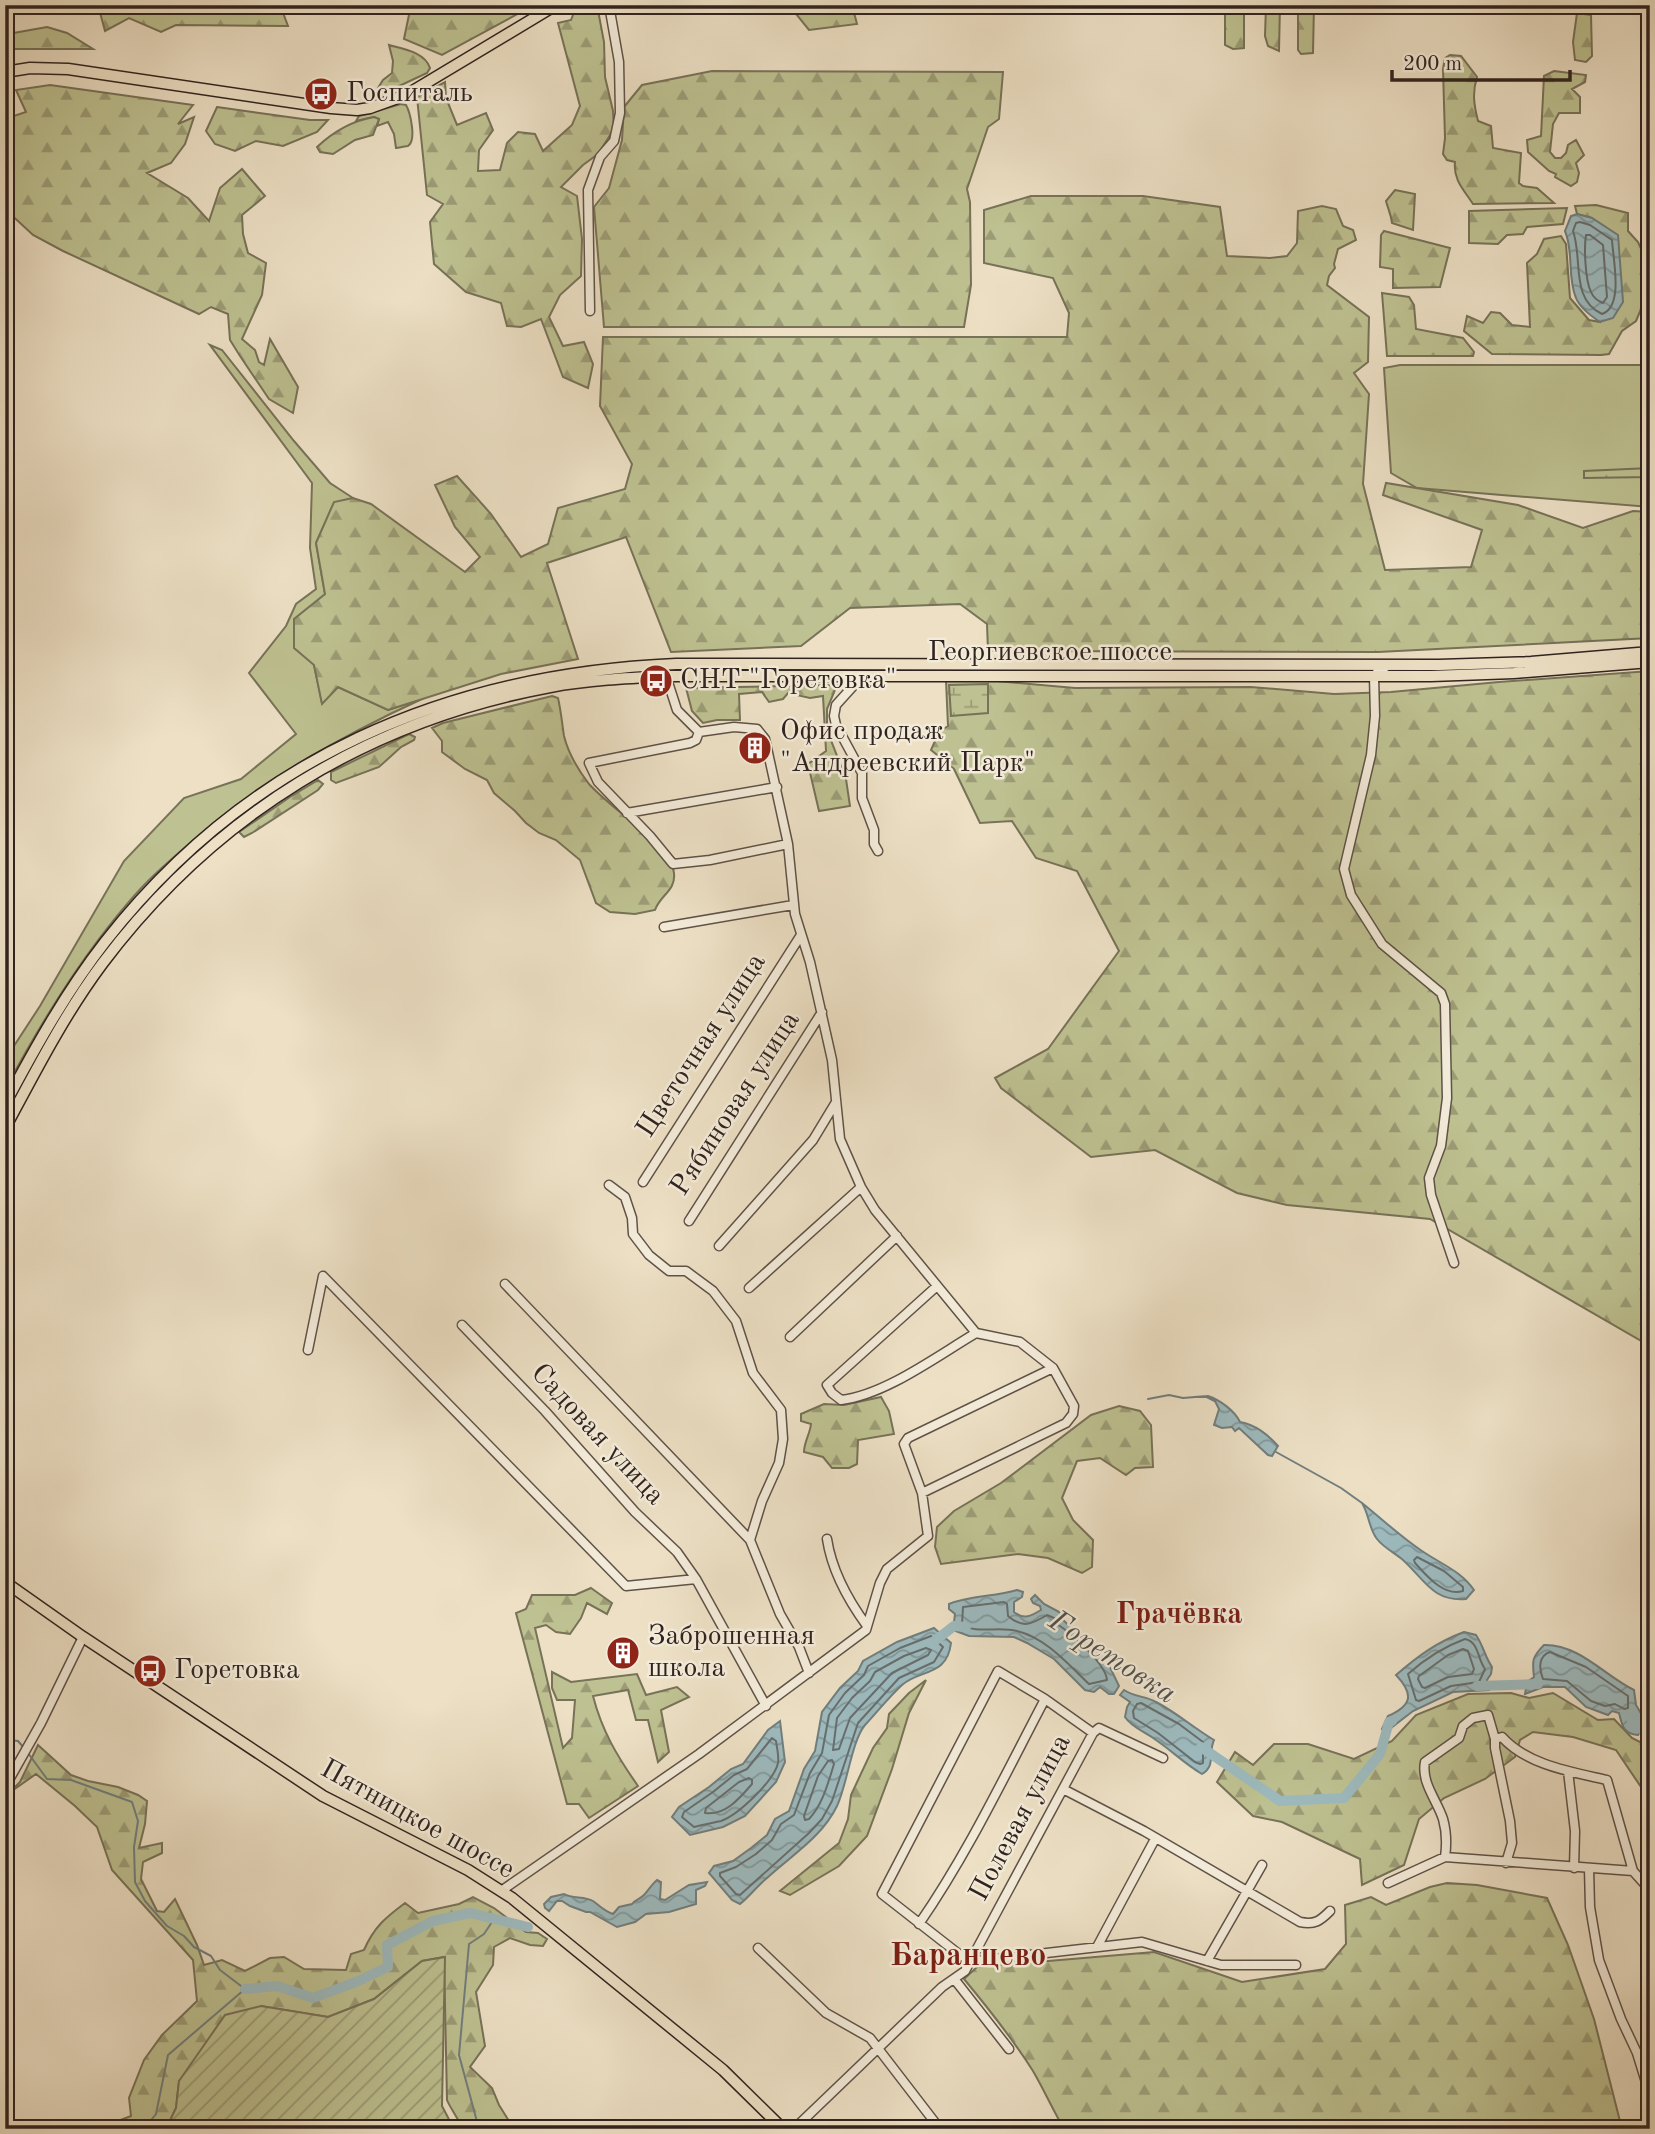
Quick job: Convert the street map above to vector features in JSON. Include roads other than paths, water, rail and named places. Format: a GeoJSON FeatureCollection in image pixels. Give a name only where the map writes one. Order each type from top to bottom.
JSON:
{"type":"FeatureCollection","features":[{"type":"Feature","properties":{"kind":"main road"},"geometry":{"type":"LineString","coordinates":[[5,72],[30,68],[68,69],[357,110],[406,95],[556,5]]}},
{"type":"Feature","properties":{"kind":"main road","name":"Георгиевское шоссе"},"geometry":{"type":"LineString","coordinates":[[5,1104],[75,983],[121,922],[165,874],[234,814],[294,772],[355,738],[434,706],[505,686],[605,669],[676,664],[1390,665],[1531,662],[1650,652]]}},
{"type":"Feature","properties":{"kind":"main road","name":"Георгиевское шоссе"},"geometry":{"type":"LineString","coordinates":[[5,1128],[56,1035],[88,984],[146,911],[180,876],[223,837],[306,777],[364,745],[457,710],[553,686],[608,679],[666,676],[1374,676],[1514,673],[1650,662]]}},
{"type":"Feature","properties":{"kind":"main road","name":"Пятницкое шоссе"},"geometry":{"type":"LineString","coordinates":[[5,1582],[323,1796],[468,1870],[501,1891],[554,1931],[723,2070],[783,2129]]}},
{"type":"Feature","properties":{"kind":"street"},"geometry":{"type":"LineString","coordinates":[[590,312],[588,190],[600,157],[614,141],[620,113],[619,62],[609,5]]}},
{"type":"Feature","properties":{"kind":"street"},"geometry":{"type":"LineString","coordinates":[[1390,665],[1374,676],[1375,716],[1371,755],[1344,869],[1351,895],[1382,944],[1441,993],[1445,1004],[1447,1098],[1441,1146],[1429,1178],[1431,1195],[1454,1263]]}},
{"type":"Feature","properties":{"kind":"street"},"geometry":{"type":"LineString","coordinates":[[666,676],[677,710],[699,732]]}},
{"type":"Feature","properties":{"kind":"street"},"geometry":{"type":"LineString","coordinates":[[857,676],[855,684],[836,705],[834,716],[836,725],[862,773],[862,798],[874,830],[874,844],[878,851]]}},
{"type":"Feature","properties":{"kind":"street"},"geometry":{"type":"LineString","coordinates":[[699,732],[734,727],[757,729],[765,739],[788,844],[793,905],[810,962],[832,1060],[840,1139],[861,1187],[876,1210],[976,1333],[1020,1342],[1053,1368],[1074,1406],[1073,1414],[1066,1423],[922,1493]]}},
{"type":"Feature","properties":{"kind":"street"},"geometry":{"type":"LineString","coordinates":[[699,732],[696,740],[690,743],[589,763],[598,782],[673,864],[710,860],[788,844]]}},
{"type":"Feature","properties":{"kind":"street"},"geometry":{"type":"LineString","coordinates":[[627,813],[777,787]]}},
{"type":"Feature","properties":{"kind":"street"},"geometry":{"type":"LineString","coordinates":[[664,927],[793,905]]}},
{"type":"Feature","properties":{"kind":"street","name":"Цветочная улица"},"geometry":{"type":"LineString","coordinates":[[643,1182],[800,935]]}},
{"type":"Feature","properties":{"kind":"street","name":"Рябиновая улица"},"geometry":{"type":"LineString","coordinates":[[689,1221],[822,1012]]}},
{"type":"Feature","properties":{"kind":"street"},"geometry":{"type":"LineString","coordinates":[[719,1246],[813,1140],[836,1101]]}},
{"type":"Feature","properties":{"kind":"street"},"geometry":{"type":"LineString","coordinates":[[609,1185],[625,1197],[632,1218],[633,1234],[649,1255],[669,1271],[686,1271],[713,1291],[736,1321],[753,1373],[781,1410],[783,1439],[779,1463],[762,1501],[750,1540]]}},
{"type":"Feature","properties":{"kind":"street"},"geometry":{"type":"LineString","coordinates":[[749,1288],[861,1187]]}},
{"type":"Feature","properties":{"kind":"street"},"geometry":{"type":"LineString","coordinates":[[790,1337],[897,1236]]}},
{"type":"Feature","properties":{"kind":"street"},"geometry":{"type":"LineString","coordinates":[[308,1350],[323,1276],[626,1586],[696,1578]]}},
{"type":"Feature","properties":{"kind":"street"},"geometry":{"type":"LineString","coordinates":[[505,1284],[750,1540],[780,1614],[799,1647],[809,1673]]}},
{"type":"Feature","properties":{"kind":"street"},"geometry":{"type":"LineString","coordinates":[[937,1286],[827,1385],[832,1393],[841,1400],[875,1392],[976,1333]]}},
{"type":"Feature","properties":{"kind":"street","name":"Садовая улица"},"geometry":{"type":"LineString","coordinates":[[463,1325],[545,1411],[635,1512],[677,1552],[696,1578],[766,1706]]}},
{"type":"Feature","properties":{"kind":"street"},"geometry":{"type":"LineString","coordinates":[[501,1891],[766,1706],[866,1630],[887,1569],[928,1536],[922,1493],[904,1444],[908,1438],[1053,1368]]}},
{"type":"Feature","properties":{"kind":"street"},"geometry":{"type":"LineString","coordinates":[[827,1539],[837,1575],[867,1626]]}},
{"type":"Feature","properties":{"kind":"street"},"geometry":{"type":"LineString","coordinates":[[5,1787],[36,1733],[83,1637]]}},
{"type":"Feature","properties":{"kind":"street"},"geometry":{"type":"LineString","coordinates":[[1163,1758],[1099,1728],[1093,1733],[1045,1699],[998,1671],[882,1894],[969,1962],[1142,1942],[1221,1965],[1296,1965]]}},
{"type":"Feature","properties":{"kind":"street"},"geometry":{"type":"LineString","coordinates":[[919,1924],[977,1828],[1045,1699]]}},
{"type":"Feature","properties":{"kind":"street"},"geometry":{"type":"LineString","coordinates":[[1446,1857],[1447,1837],[1442,1816],[1429,1790],[1423,1769],[1424,1762],[1459,1738],[1463,1726],[1473,1718],[1488,1716],[1495,1739],[1494,1748],[1511,1832],[1512,1843],[1506,1863]]}},
{"type":"Feature","properties":{"kind":"street","name":"Полевая улица"},"geometry":{"type":"LineString","coordinates":[[793,2129],[942,1987],[965,1971],[1093,1733]]}},
{"type":"Feature","properties":{"kind":"street"},"geometry":{"type":"LineString","coordinates":[[1495,1739],[1503,1737],[1511,1747],[1529,1757],[1568,1771],[1607,1780],[1633,1871],[1650,1890]]}},
{"type":"Feature","properties":{"kind":"street"},"geometry":{"type":"LineString","coordinates":[[1568,1771],[1575,1831],[1574,1868]]}},
{"type":"Feature","properties":{"kind":"street"},"geometry":{"type":"LineString","coordinates":[[1063,1789],[1144,1831],[1300,1922],[1311,1925],[1320,1921],[1330,1910]]}},
{"type":"Feature","properties":{"kind":"street"},"geometry":{"type":"LineString","coordinates":[[1097,1947],[1155,1839]]}},
{"type":"Feature","properties":{"kind":"street"},"geometry":{"type":"LineString","coordinates":[[1388,1883],[1446,1857],[1633,1871]]}},
{"type":"Feature","properties":{"kind":"street"},"geometry":{"type":"LineString","coordinates":[[1207,1961],[1262,1865]]}},
{"type":"Feature","properties":{"kind":"street"},"geometry":{"type":"LineString","coordinates":[[1589,1868],[1590,1907],[1599,1960],[1637,2053],[1650,2095]]}},
{"type":"Feature","properties":{"kind":"street"},"geometry":{"type":"LineString","coordinates":[[758,1948],[826,2013],[870,2038],[940,2129]]}},
{"type":"Feature","properties":{"kind":"street"},"geometry":{"type":"LineString","coordinates":[[955,1980],[1009,2049]]}},
{"type":"Feature","properties":{"kind":"street"},"geometry":{"type":"LineString","coordinates":[[1637,2053],[1650,2069]]}},
{"type":"Feature","properties":{"kind":"water"},"geometry":{"type":"Polygon","coordinates":[[[1577,214],[1592,218],[1618,235],[1623,302],[1613,318],[1600,322],[1580,305],[1573,290],[1565,231],[1571,216],[1577,214]]]}},
{"type":"Feature","properties":{"kind":"water"},"geometry":{"type":"Polygon","coordinates":[[[1208,1396],[1227,1406],[1240,1422],[1256,1428],[1270,1438],[1278,1446],[1272,1456],[1239,1428],[1235,1431],[1232,1427],[1214,1425],[1219,1409],[1215,1401],[1207,1397],[1194,1397],[1208,1396]]]}},
{"type":"Feature","properties":{"kind":"water"},"geometry":{"type":"Polygon","coordinates":[[[1362,1503],[1414,1546],[1457,1573],[1474,1590],[1466,1599],[1455,1599],[1445,1597],[1430,1588],[1403,1560],[1377,1539],[1362,1503]]]}},
{"type":"Feature","properties":{"kind":"water"},"geometry":{"type":"Polygon","coordinates":[[[1017,1590],[1023,1592],[1022,1597],[1014,1602],[1014,1612],[1028,1616],[1041,1610],[1031,1599],[1035,1595],[1044,1604],[1061,1613],[1062,1619],[1107,1661],[1119,1686],[1114,1694],[1109,1694],[1100,1687],[1094,1692],[1085,1690],[1054,1659],[1014,1637],[969,1636],[953,1630],[955,1614],[949,1609],[949,1604],[1017,1590]]]}},
{"type":"Feature","properties":{"kind":"water"},"geometry":{"type":"Polygon","coordinates":[[[934,1628],[951,1643],[944,1662],[932,1671],[902,1685],[865,1725],[857,1741],[841,1797],[831,1817],[806,1845],[740,1904],[732,1900],[709,1873],[714,1866],[733,1861],[751,1848],[767,1835],[775,1819],[789,1811],[804,1769],[815,1751],[822,1712],[840,1688],[858,1671],[863,1661],[897,1642],[934,1628]]]}},
{"type":"Feature","properties":{"kind":"water"},"geometry":{"type":"Polygon","coordinates":[[[1464,1632],[1476,1635],[1492,1667],[1487,1680],[1489,1690],[1453,1692],[1413,1711],[1387,1731],[1382,1729],[1388,1716],[1402,1708],[1408,1699],[1406,1688],[1396,1675],[1428,1650],[1464,1632]]]}},
{"type":"Feature","properties":{"kind":"water"},"geometry":{"type":"Polygon","coordinates":[[[1544,1645],[1557,1646],[1580,1655],[1634,1690],[1636,1705],[1646,1722],[1638,1735],[1624,1728],[1619,1713],[1612,1711],[1608,1715],[1586,1707],[1565,1687],[1543,1687],[1525,1694],[1527,1682],[1534,1677],[1535,1656],[1544,1645]]]}},
{"type":"Feature","properties":{"kind":"water"},"geometry":{"type":"Polygon","coordinates":[[[1124,1690],[1156,1702],[1214,1740],[1206,1771],[1202,1774],[1128,1721],[1125,1717],[1130,1702],[1120,1695],[1124,1690]]]}},
{"type":"Feature","properties":{"kind":"water"},"geometry":{"type":"Polygon","coordinates":[[[780,1721],[785,1762],[776,1782],[745,1816],[723,1827],[690,1835],[672,1817],[679,1807],[731,1769],[743,1764],[768,1730],[780,1721]]]}},
{"type":"Feature","properties":{"kind":"water"},"geometry":{"type":"Polygon","coordinates":[[[657,1880],[661,1882],[660,1899],[665,1900],[689,1885],[707,1882],[696,1890],[696,1904],[669,1912],[646,1914],[635,1922],[617,1927],[562,1901],[557,1901],[549,1911],[544,1904],[551,1897],[564,1894],[590,1899],[613,1914],[619,1907],[632,1904],[657,1880]]]}},
{"type":"Feature","properties":{"kind":"waterway"},"geometry":{"type":"LineString","coordinates":[[1148,1399],[1169,1395],[1195,1397]]}},
{"type":"Feature","properties":{"kind":"waterway"},"geometry":{"type":"LineString","coordinates":[[1200,1397],[1215,1401]]}},
{"type":"Feature","properties":{"kind":"waterway"},"geometry":{"type":"LineString","coordinates":[[1276,1452],[1341,1488],[1362,1503]]}},
{"type":"Feature","properties":{"kind":"waterway","name":"Горетовка"},"geometry":{"type":"LineString","coordinates":[[932,1643],[954,1626],[966,1627]]}},
{"type":"Feature","properties":{"kind":"waterway","name":"Горетовка"},"geometry":{"type":"LineString","coordinates":[[1477,1686],[1538,1684]]}},
{"type":"Feature","properties":{"kind":"waterway","name":"Горетовка"},"geometry":{"type":"LineString","coordinates":[[1201,1747],[1280,1801],[1344,1798],[1380,1754],[1389,1722],[1392,1721]]}},
{"type":"Feature","properties":{"kind":"waterway","name":"Горетовка"},"geometry":{"type":"LineString","coordinates":[[1632,1722],[1650,1733]]}},
{"type":"Feature","properties":{"kind":"waterway","name":"Горетовка"},"geometry":{"type":"LineString","coordinates":[[5,1737],[18,1741],[24,1748]]}},
{"type":"Feature","properties":{"kind":"waterway","name":"Горетовка"},"geometry":{"type":"LineString","coordinates":[[28,1753],[47,1779],[71,1780],[132,1802],[138,1821],[134,1847],[135,1882],[145,1901],[167,1926],[184,1936],[194,1947],[211,1956],[220,1970],[245,1989],[168,2055],[156,2114],[144,2129]]}},
{"type":"Feature","properties":{"kind":"waterway","name":"Горетовка"},"geometry":{"type":"LineString","coordinates":[[245,1989],[277,1986],[313,1998],[388,1967],[387,1945],[433,1921],[470,1913],[528,1927]]}},
{"type":"Feature","properties":{"kind":"waterway"},"geometry":{"type":"LineString","coordinates":[[479,2129],[459,2055],[469,1944],[484,1934],[494,1919]]}},
{"type":"Feature","properties":{"kind":"place","name":"Госпиталь"},"geometry":{"type":"Point","coordinates":[321,94]}},
{"type":"Feature","properties":{"kind":"place","name":"СНТ \"Горетовка\""},"geometry":{"type":"Point","coordinates":[656,681]}},
{"type":"Feature","properties":{"kind":"place","name":"Офис продаж \"Андреевский Парк\""},"geometry":{"type":"Point","coordinates":[755,748]}},
{"type":"Feature","properties":{"kind":"place","name":"Заброшенная школа"},"geometry":{"type":"Point","coordinates":[623,1653]}},
{"type":"Feature","properties":{"kind":"place","name":"Горетовка"},"geometry":{"type":"Point","coordinates":[150,1671]}},
{"type":"Feature","properties":{"kind":"district","name":"Грачёвка"},"geometry":{"type":"Point","coordinates":[1179,1615]}},
{"type":"Feature","properties":{"kind":"district","name":"Баранцево"},"geometry":{"type":"Point","coordinates":[968,1957]}}]}
